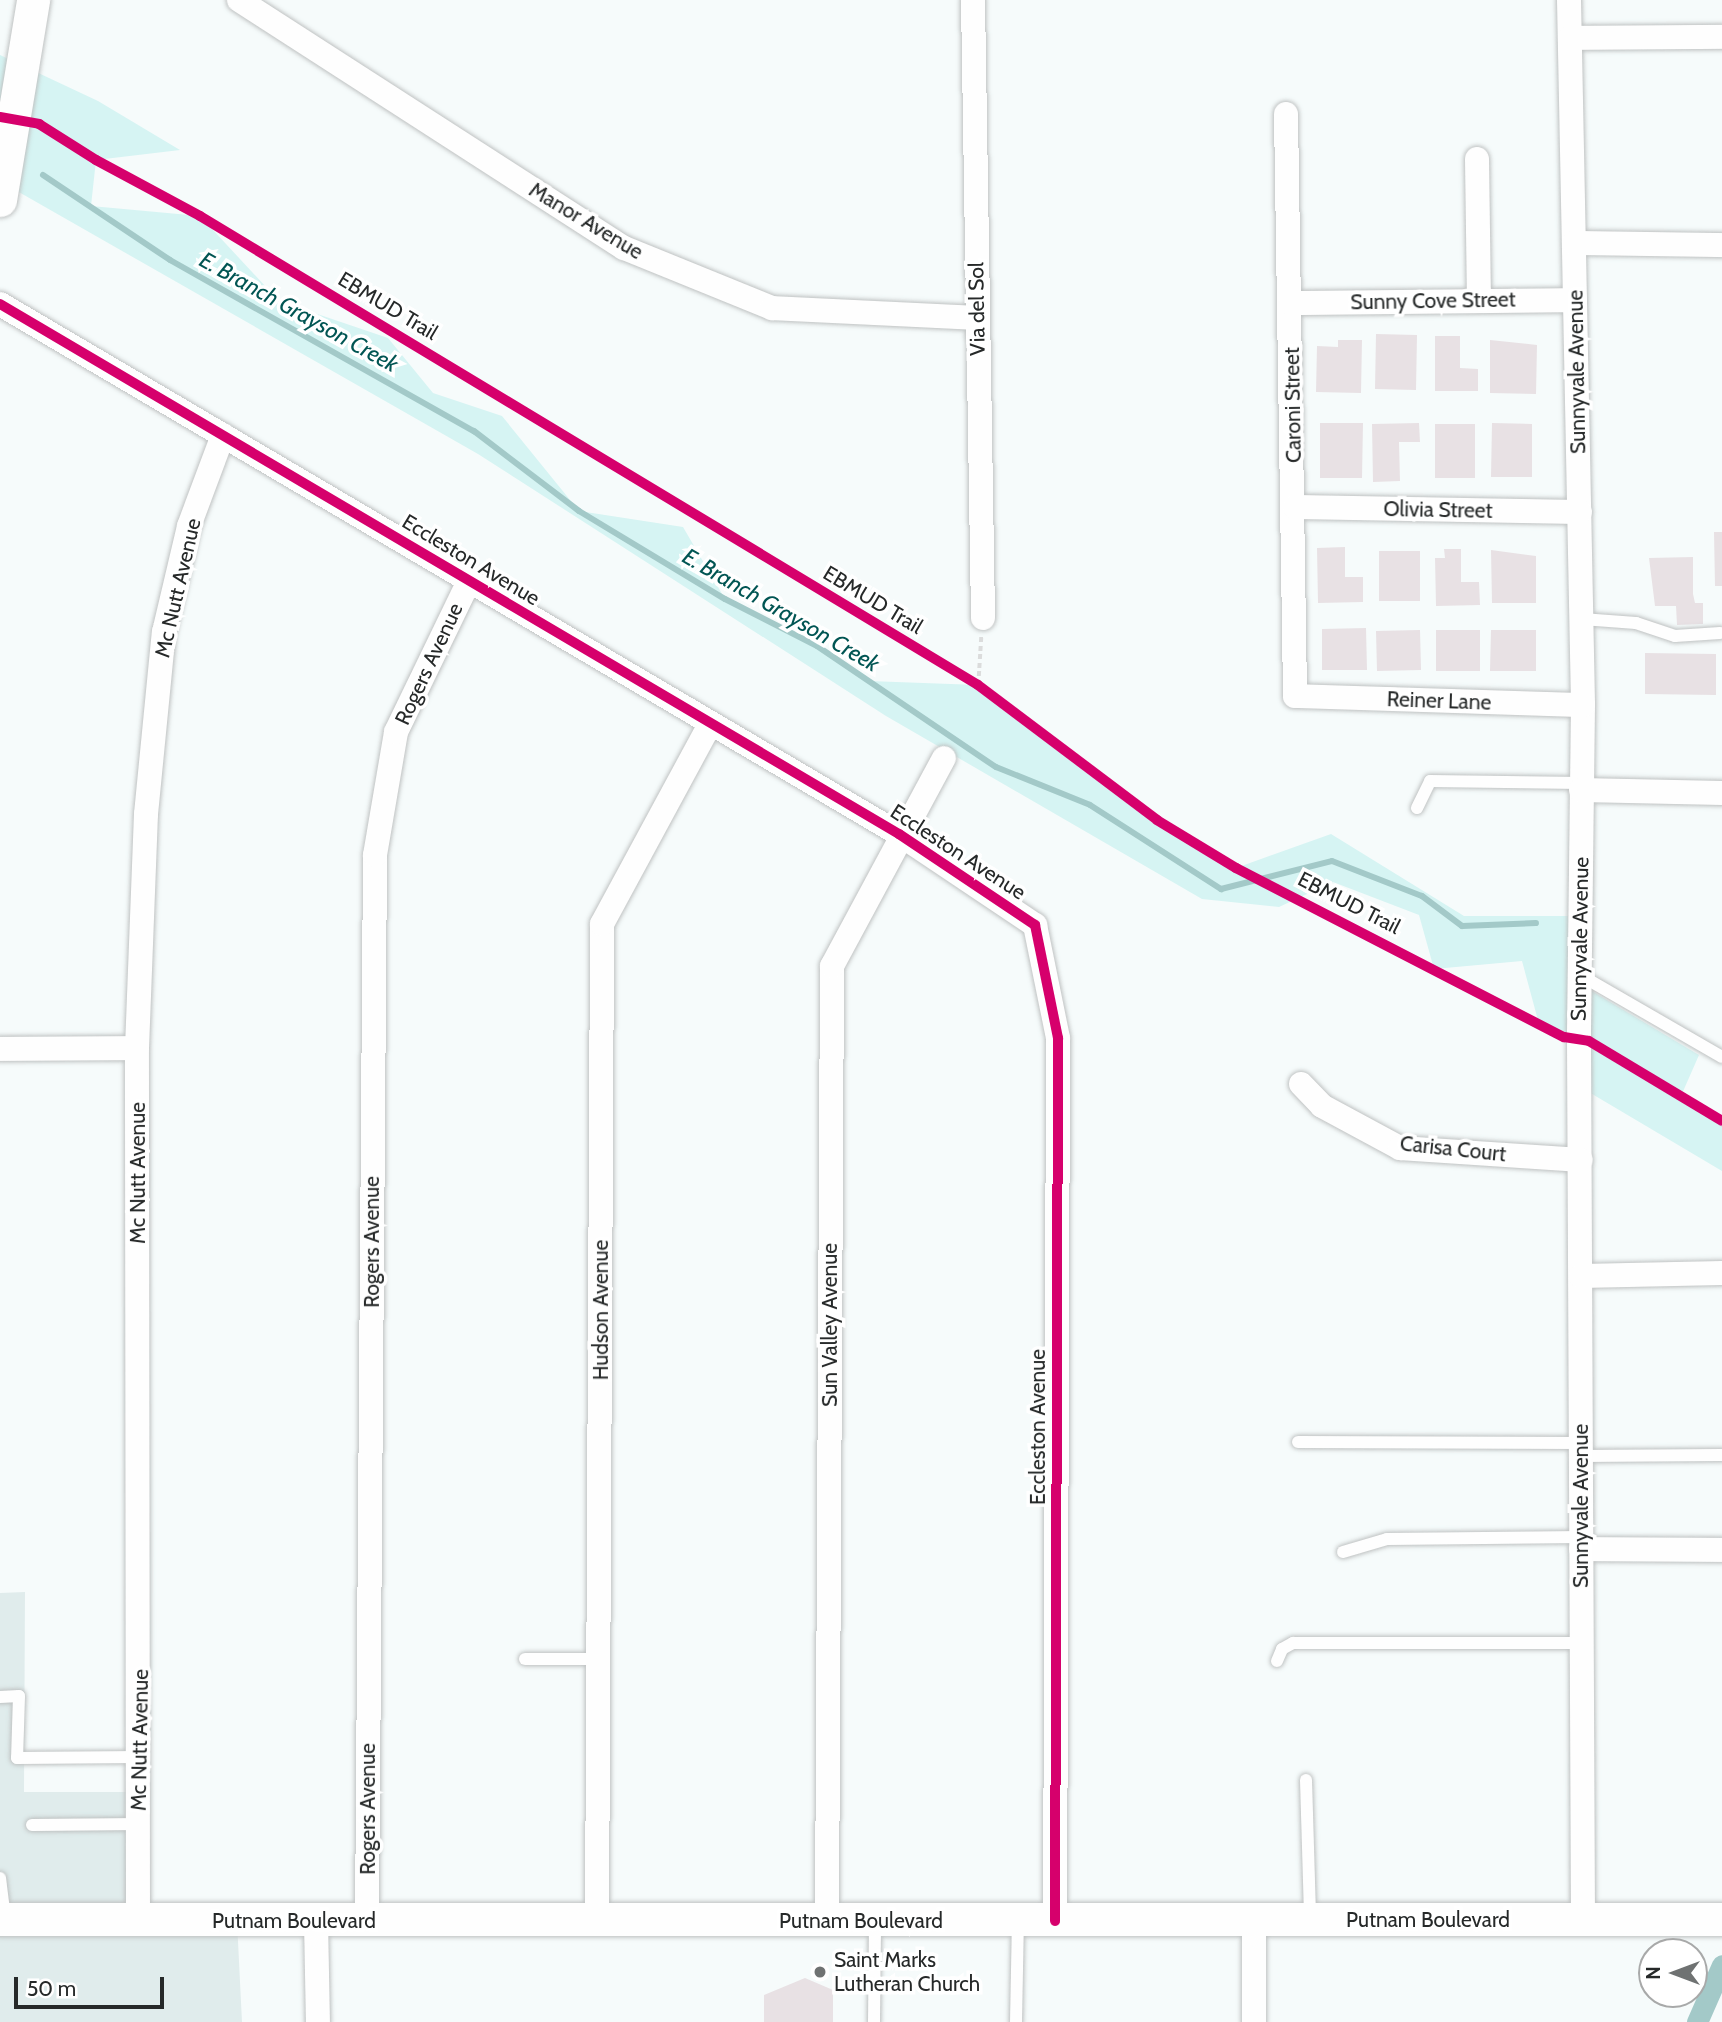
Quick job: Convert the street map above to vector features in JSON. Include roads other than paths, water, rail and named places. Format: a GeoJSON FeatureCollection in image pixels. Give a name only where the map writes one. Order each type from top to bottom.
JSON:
{"type":"FeatureCollection","features":[{"type":"Feature","properties":{"kind":"street"},"geometry":{"type":"LineString","coordinates":[[0,200],[33,0]]}},
{"type":"Feature","properties":{"kind":"street","name":"Manor Avenue"},"geometry":{"type":"LineString","coordinates":[[239,0],[624,248],[772,308],[977,318]]}},
{"type":"Feature","properties":{"kind":"street","name":"Via del Sol"},"geometry":{"type":"LineString","coordinates":[[974,0],[983,618]]}},
{"type":"Feature","properties":{"kind":"street","name":"Sunnyvale Avenue"},"geometry":{"type":"LineString","coordinates":[[1569,0],[1583,705],[1580,975],[1583,1920]]}},
{"type":"Feature","properties":{"kind":"street"},"geometry":{"type":"LineString","coordinates":[[1570,38],[1722,37]]}},
{"type":"Feature","properties":{"kind":"street","name":"Caroni Street"},"geometry":{"type":"LineString","coordinates":[[1286,114],[1296,507],[1296,696]]}},
{"type":"Feature","properties":{"kind":"street"},"geometry":{"type":"LineString","coordinates":[[1477,159],[1479,300]]}},
{"type":"Feature","properties":{"kind":"street"},"geometry":{"type":"LineString","coordinates":[[1574,243],[1722,245]]}},
{"type":"Feature","properties":{"kind":"street","name":"Sunny Cove Street"},"geometry":{"type":"LineString","coordinates":[[1291,303],[1575,300]]}},
{"type":"Feature","properties":{"kind":"street","name":"Eccleston Avenue"},"geometry":{"type":"LineString","coordinates":[[0,304],[709,726],[899,834],[1035,925],[1058,1038],[1055,1921]]}},
{"type":"Feature","properties":{"kind":"street","name":"Mc Nutt Avenue"},"geometry":{"type":"LineString","coordinates":[[138,1921],[137,1048],[146,814],[164,632],[189,526],[223,435]]}},
{"type":"Feature","properties":{"kind":"street","name":"Olivia Street"},"geometry":{"type":"LineString","coordinates":[[1296,507],[1580,512]]}},
{"type":"Feature","properties":{"kind":"street","name":"Rogers Avenue"},"geometry":{"type":"LineString","coordinates":[[367,1922],[375,855],[396,732],[468,581]]}},
{"type":"Feature","properties":{"kind":"street","name":"Reiner Lane"},"geometry":{"type":"LineString","coordinates":[[1296,696],[1583,705]]}},
{"type":"Feature","properties":{"kind":"street","name":"Hudson Avenue"},"geometry":{"type":"LineString","coordinates":[[597,1922],[603,924],[709,726]]}},
{"type":"Feature","properties":{"kind":"street","name":"Sun Valley Avenue"},"geometry":{"type":"LineString","coordinates":[[827,1921],[832,966],[899,834],[944,758]]}},
{"type":"Feature","properties":{"kind":"street"},"geometry":{"type":"LineString","coordinates":[[1581,787],[1722,793]]}},
{"type":"Feature","properties":{"kind":"street"},"geometry":{"type":"LineString","coordinates":[[0,1049],[137,1048]]}},
{"type":"Feature","properties":{"kind":"street","name":"Carisa Court"},"geometry":{"type":"LineString","coordinates":[[1301,1084],[1322,1106],[1400,1148],[1581,1160]]}},
{"type":"Feature","properties":{"kind":"street"},"geometry":{"type":"LineString","coordinates":[[1581,1276],[1722,1273]]}},
{"type":"Feature","properties":{"kind":"street"},"geometry":{"type":"LineString","coordinates":[[1581,1543],[1722,1550]]}},
{"type":"Feature","properties":{"kind":"street","name":"Putnam Boulevard"},"geometry":{"type":"LineString","coordinates":[[2,1919],[597,1922],[1722,1919]]}},
{"type":"Feature","properties":{"kind":"street"},"geometry":{"type":"LineString","coordinates":[[316,1921],[318,2022]]}},
{"type":"Feature","properties":{"kind":"street"},"geometry":{"type":"LineString","coordinates":[[1254,1921],[1254,2022]]}},
{"type":"Feature","properties":{"kind":"lane"},"geometry":{"type":"LineString","coordinates":[[1582,620],[1636,623],[1675,636],[1720,633]]}},
{"type":"Feature","properties":{"kind":"lane"},"geometry":{"type":"LineString","coordinates":[[1417,808],[1430,781],[1581,787]]}},
{"type":"Feature","properties":{"kind":"lane"},"geometry":{"type":"LineString","coordinates":[[1580,975],[1722,1057]]}},
{"type":"Feature","properties":{"kind":"lane"},"geometry":{"type":"LineString","coordinates":[[1298,1441],[1722,1455]]}},
{"type":"Feature","properties":{"kind":"lane"},"geometry":{"type":"LineString","coordinates":[[1343,1552],[1387,1539],[1581,1543]]}},
{"type":"Feature","properties":{"kind":"lane"},"geometry":{"type":"LineString","coordinates":[[1277,1661],[1282,1649],[1293,1643],[1582,1643]]}},
{"type":"Feature","properties":{"kind":"lane"},"geometry":{"type":"LineString","coordinates":[[525,1659],[599,1659]]}},
{"type":"Feature","properties":{"kind":"lane"},"geometry":{"type":"LineString","coordinates":[[0,1696],[19,1696],[17,1758],[139,1757]]}},
{"type":"Feature","properties":{"kind":"lane"},"geometry":{"type":"LineString","coordinates":[[1306,1780],[1310,1920]]}},
{"type":"Feature","properties":{"kind":"lane"},"geometry":{"type":"LineString","coordinates":[[32,1825],[139,1824]]}},
{"type":"Feature","properties":{"kind":"lane"},"geometry":{"type":"LineString","coordinates":[[0,1878],[2,1919]]}},
{"type":"Feature","properties":{"kind":"lane"},"geometry":{"type":"LineString","coordinates":[[874,2022],[875,1921]]}},
{"type":"Feature","properties":{"kind":"lane"},"geometry":{"type":"LineString","coordinates":[[1016,2022],[1018,1921]]}},
{"type":"Feature","properties":{"kind":"waterway","name":"E. Branch Grayson Creek"},"geometry":{"type":"LineString","coordinates":[[43,175],[170,260],[474,431],[579,511],[725,599],[817,646],[996,767],[1090,805],[1221,889],[1332,861],[1422,896],[1462,926],[1536,923]]}},
{"type":"Feature","properties":{"kind":"waterway"},"geometry":{"type":"LineString","coordinates":[[1697,2022],[1722,1965]]}},
{"type":"Feature","properties":{"kind":"place","name":"Saint Marks Lutheran Church"},"geometry":{"type":"Point","coordinates":[820,1972]}}]}
